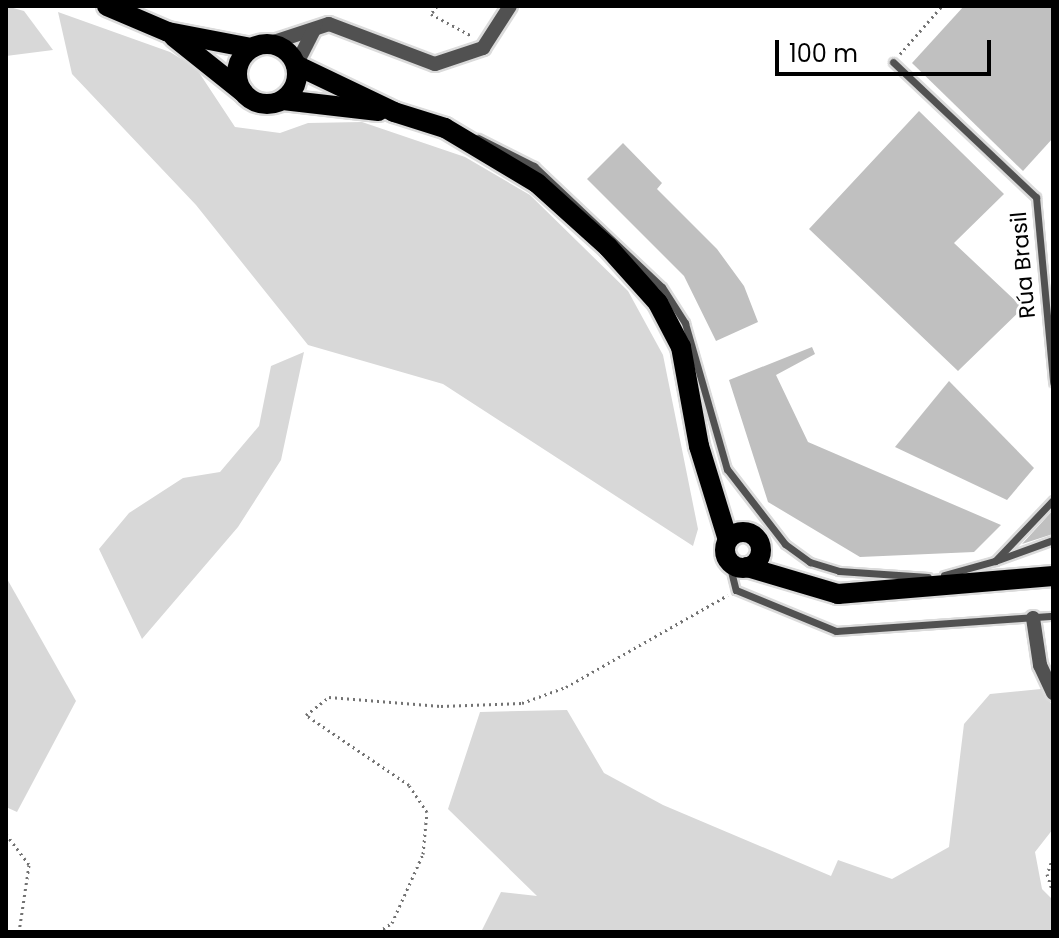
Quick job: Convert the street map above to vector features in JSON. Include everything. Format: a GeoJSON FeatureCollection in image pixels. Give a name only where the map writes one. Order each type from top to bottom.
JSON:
{"type":"FeatureCollection","features":[{"type":"Feature","properties":{"kind":"main road"},"geometry":{"type":"LineString","coordinates":[[107,6],[168,32],[286,50],[296,65],[394,112],[445,128],[537,183],[608,247],[658,303],[681,347],[699,446],[742,550],[847,593],[1053,576]]}},
{"type":"Feature","properties":{"kind":"main road"},"geometry":{"type":"LineString","coordinates":[[168,32],[249,98],[266,104],[283,100],[394,112]]}},
{"type":"Feature","properties":{"kind":"main road"},"geometry":{"type":"LineString","coordinates":[[249,98],[237,73],[260,46]]}},
{"type":"Feature","properties":{"kind":"main road"},"geometry":{"type":"LineString","coordinates":[[283,100],[294,88],[296,65]]}},
{"type":"Feature","properties":{"kind":"street"},"geometry":{"type":"LineString","coordinates":[[260,46],[329,24],[353,30],[435,64],[483,48],[510,6]]}},
{"type":"Feature","properties":{"kind":"street"},"geometry":{"type":"LineString","coordinates":[[296,65],[314,30]]}},
{"type":"Feature","properties":{"kind":"street"},"geometry":{"type":"LineString","coordinates":[[1033,618],[1040,665],[1053,693]]}},
{"type":"Feature","properties":{"kind":"lane","name":"Rúa Brasil"},"geometry":{"type":"LineString","coordinates":[[893,62],[1036,197],[1053,382]]}},
{"type":"Feature","properties":{"kind":"lane"},"geometry":{"type":"LineString","coordinates":[[445,128],[534,166],[662,287],[685,323],[727,469],[785,544],[810,562],[839,571],[957,574]]}},
{"type":"Feature","properties":{"kind":"lane"},"geometry":{"type":"LineString","coordinates":[[995,561],[1053,500]]}},
{"type":"Feature","properties":{"kind":"lane"},"geometry":{"type":"LineString","coordinates":[[847,593],[957,574],[1053,540]]}},
{"type":"Feature","properties":{"kind":"lane"},"geometry":{"type":"LineString","coordinates":[[742,550],[736,590],[836,631],[1053,616]]}},
{"type":"Feature","properties":{"kind":"path"},"geometry":{"type":"LineString","coordinates":[[437,6],[431,14],[468,32],[483,48]]}},
{"type":"Feature","properties":{"kind":"path"},"geometry":{"type":"LineString","coordinates":[[893,62],[942,6]]}},
{"type":"Feature","properties":{"kind":"path"},"geometry":{"type":"LineString","coordinates":[[378,932],[392,923],[423,854],[427,812],[409,785],[306,715],[329,697],[441,706],[522,703],[566,687],[736,590]]}},
{"type":"Feature","properties":{"kind":"path"},"geometry":{"type":"LineString","coordinates":[[6,834],[29,865],[19,932]]}},
{"type":"Feature","properties":{"kind":"path"},"geometry":{"type":"LineString","coordinates":[[1053,857],[1047,864],[1053,893]]}},
{"type":"Feature","properties":{"kind":"shaded area"},"geometry":{"type":"Polygon","coordinates":[[[6,6],[24,11],[53,50],[6,56],[6,6]]]}},
{"type":"Feature","properties":{"kind":"shaded area"},"geometry":{"type":"Polygon","coordinates":[[[58,12],[170,52],[196,68],[235,127],[280,133],[308,123],[362,122],[465,157],[530,195],[628,291],[663,355],[698,529],[693,546],[443,384],[308,345],[196,205],[72,74],[58,12]]]}},
{"type":"Feature","properties":{"kind":"shaded area"},"geometry":{"type":"Polygon","coordinates":[[[304,352],[281,460],[238,527],[142,639],[99,549],[129,513],[183,478],[220,472],[259,426],[271,366],[304,352]]]}},
{"type":"Feature","properties":{"kind":"shaded area"},"geometry":{"type":"Polygon","coordinates":[[[6,577],[76,701],[17,812],[6,807],[6,577]]]}},
{"type":"Feature","properties":{"kind":"shaded area"},"geometry":{"type":"Polygon","coordinates":[[[1041,689],[1053,706],[1053,829],[1035,852],[1042,889],[1053,900],[1053,932],[481,932],[501,892],[537,896],[448,809],[480,712],[567,710],[604,773],[663,805],[831,876],[838,860],[892,879],[949,847],[964,724],[990,694],[1041,689]]]}},
{"type":"Feature","properties":{"kind":"building"},"geometry":{"type":"Polygon","coordinates":[[[964,6],[1053,6],[1053,138],[1023,171],[912,63],[964,6]]]}},
{"type":"Feature","properties":{"kind":"building"},"geometry":{"type":"Polygon","coordinates":[[[919,111],[1004,194],[954,243],[1023,308],[958,371],[809,229],[919,111]]]}},
{"type":"Feature","properties":{"kind":"building"},"geometry":{"type":"Polygon","coordinates":[[[623,143],[662,183],[657,189],[717,249],[744,286],[758,322],[716,341],[684,276],[587,179],[623,143]]]}},
{"type":"Feature","properties":{"kind":"building"},"geometry":{"type":"Polygon","coordinates":[[[812,347],[815,354],[776,375],[808,442],[1001,525],[974,552],[860,557],[768,502],[729,380],[812,347]]]}},
{"type":"Feature","properties":{"kind":"building"},"geometry":{"type":"Polygon","coordinates":[[[949,381],[1034,468],[1007,500],[895,447],[949,381]]]}},
{"type":"Feature","properties":{"kind":"building"},"geometry":{"type":"Polygon","coordinates":[[[1053,510],[1053,534],[1022,544],[1053,510]]]}}]}
